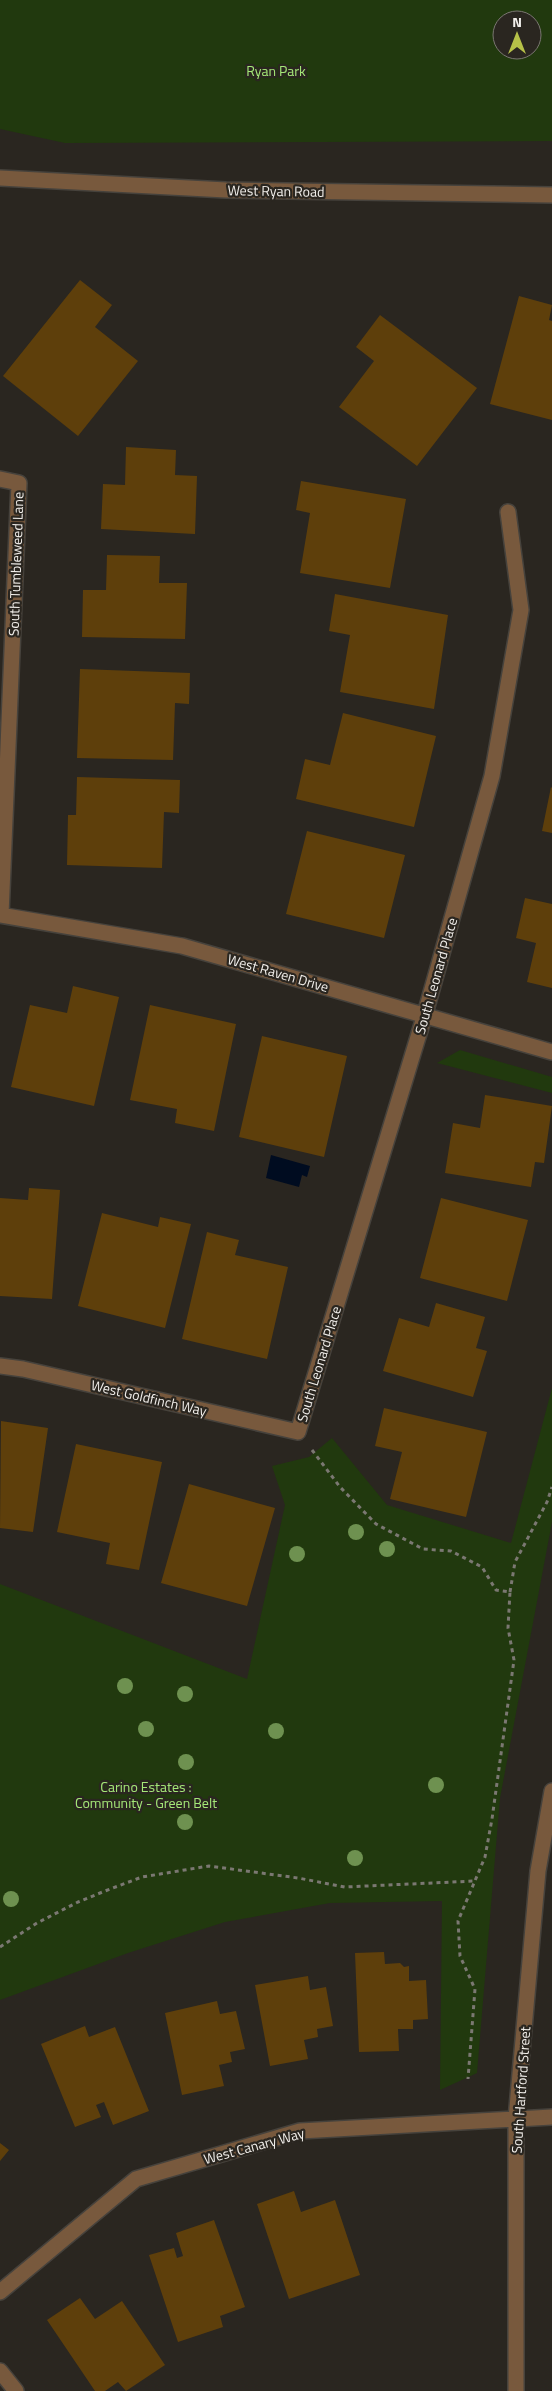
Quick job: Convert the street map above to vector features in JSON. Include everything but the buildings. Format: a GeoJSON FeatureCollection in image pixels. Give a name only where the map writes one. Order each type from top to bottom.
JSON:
{"type":"FeatureCollection","features":[{"type":"Feature","properties":{"kind":"street","name":"West Ryan Road"},"geometry":{"type":"LineString","coordinates":[[0,178],[226,190],[552,195]]}},
{"type":"Feature","properties":{"kind":"street","name":"South Tumbleweed Lane"},"geometry":{"type":"LineString","coordinates":[[0,479],[19,483],[1,915]]}},
{"type":"Feature","properties":{"kind":"street","name":"South Leonard Place"},"geometry":{"type":"LineString","coordinates":[[298,1432],[425,1014],[492,776],[521,610],[508,512]]}},
{"type":"Feature","properties":{"kind":"street","name":"West Raven Drive"},"geometry":{"type":"LineString","coordinates":[[1,915],[182,946],[425,1014],[552,1052]]}},
{"type":"Feature","properties":{"kind":"street","name":"West Goldfinch Way"},"geometry":{"type":"LineString","coordinates":[[0,1366],[23,1369],[298,1432]]}},
{"type":"Feature","properties":{"kind":"street","name":"South Hartford Street"},"geometry":{"type":"LineString","coordinates":[[516,2391],[516,2119],[538,1871],[552,1791]]}},
{"type":"Feature","properties":{"kind":"street","name":"West Canary Way"},"geometry":{"type":"LineString","coordinates":[[0,2292],[136,2179],[300,2131],[552,2117]]}},
{"type":"Feature","properties":{"kind":"street"},"geometry":{"type":"LineString","coordinates":[[0,2370],[16,2391]]}},
{"type":"Feature","properties":{"kind":"path"},"geometry":{"type":"LineString","coordinates":[[298,1432],[340,1487],[376,1524],[423,1549],[451,1551],[482,1568],[496,1590],[510,1592]]}},
{"type":"Feature","properties":{"kind":"path"},"geometry":{"type":"LineString","coordinates":[[468,2079],[475,1989],[460,1956],[458,1921],[485,1857],[505,1734],[514,1660],[508,1628],[510,1592],[515,1562],[547,1502],[552,1487]]}},
{"type":"Feature","properties":{"kind":"path"},"geometry":{"type":"LineString","coordinates":[[0,1947],[37,1923],[78,1902],[105,1891],[142,1877],[209,1866],[298,1878],[346,1887],[475,1881]]}},
{"type":"Feature","properties":{"kind":"green space","name":"Ryan Park"},"geometry":{"type":"Polygon","coordinates":[[[0,0],[552,0],[552,141],[65,143],[0,129],[0,0]]]}},
{"type":"Feature","properties":{"kind":"green space"},"geometry":{"type":"Polygon","coordinates":[[[460,1050],[552,1077],[552,1093],[437,1063],[460,1050]]]}},
{"type":"Feature","properties":{"kind":"green space","name":"Carino Estates : Community - Green Belt"},"geometry":{"type":"Polygon","coordinates":[[[552,1388],[552,1522],[500,1798],[477,2073],[440,2090],[442,1901],[330,1903],[225,1922],[128,1953],[0,2000],[0,1584],[247,1679],[285,1505],[272,1466],[309,1457],[332,1438],[387,1505],[511,1543],[552,1388]]]}},
{"type":"Feature","properties":{"kind":"water"},"geometry":{"type":"Polygon","coordinates":[[[271,1155],[310,1166],[307,1177],[302,1175],[299,1187],[266,1178],[271,1155]]]}}]}
